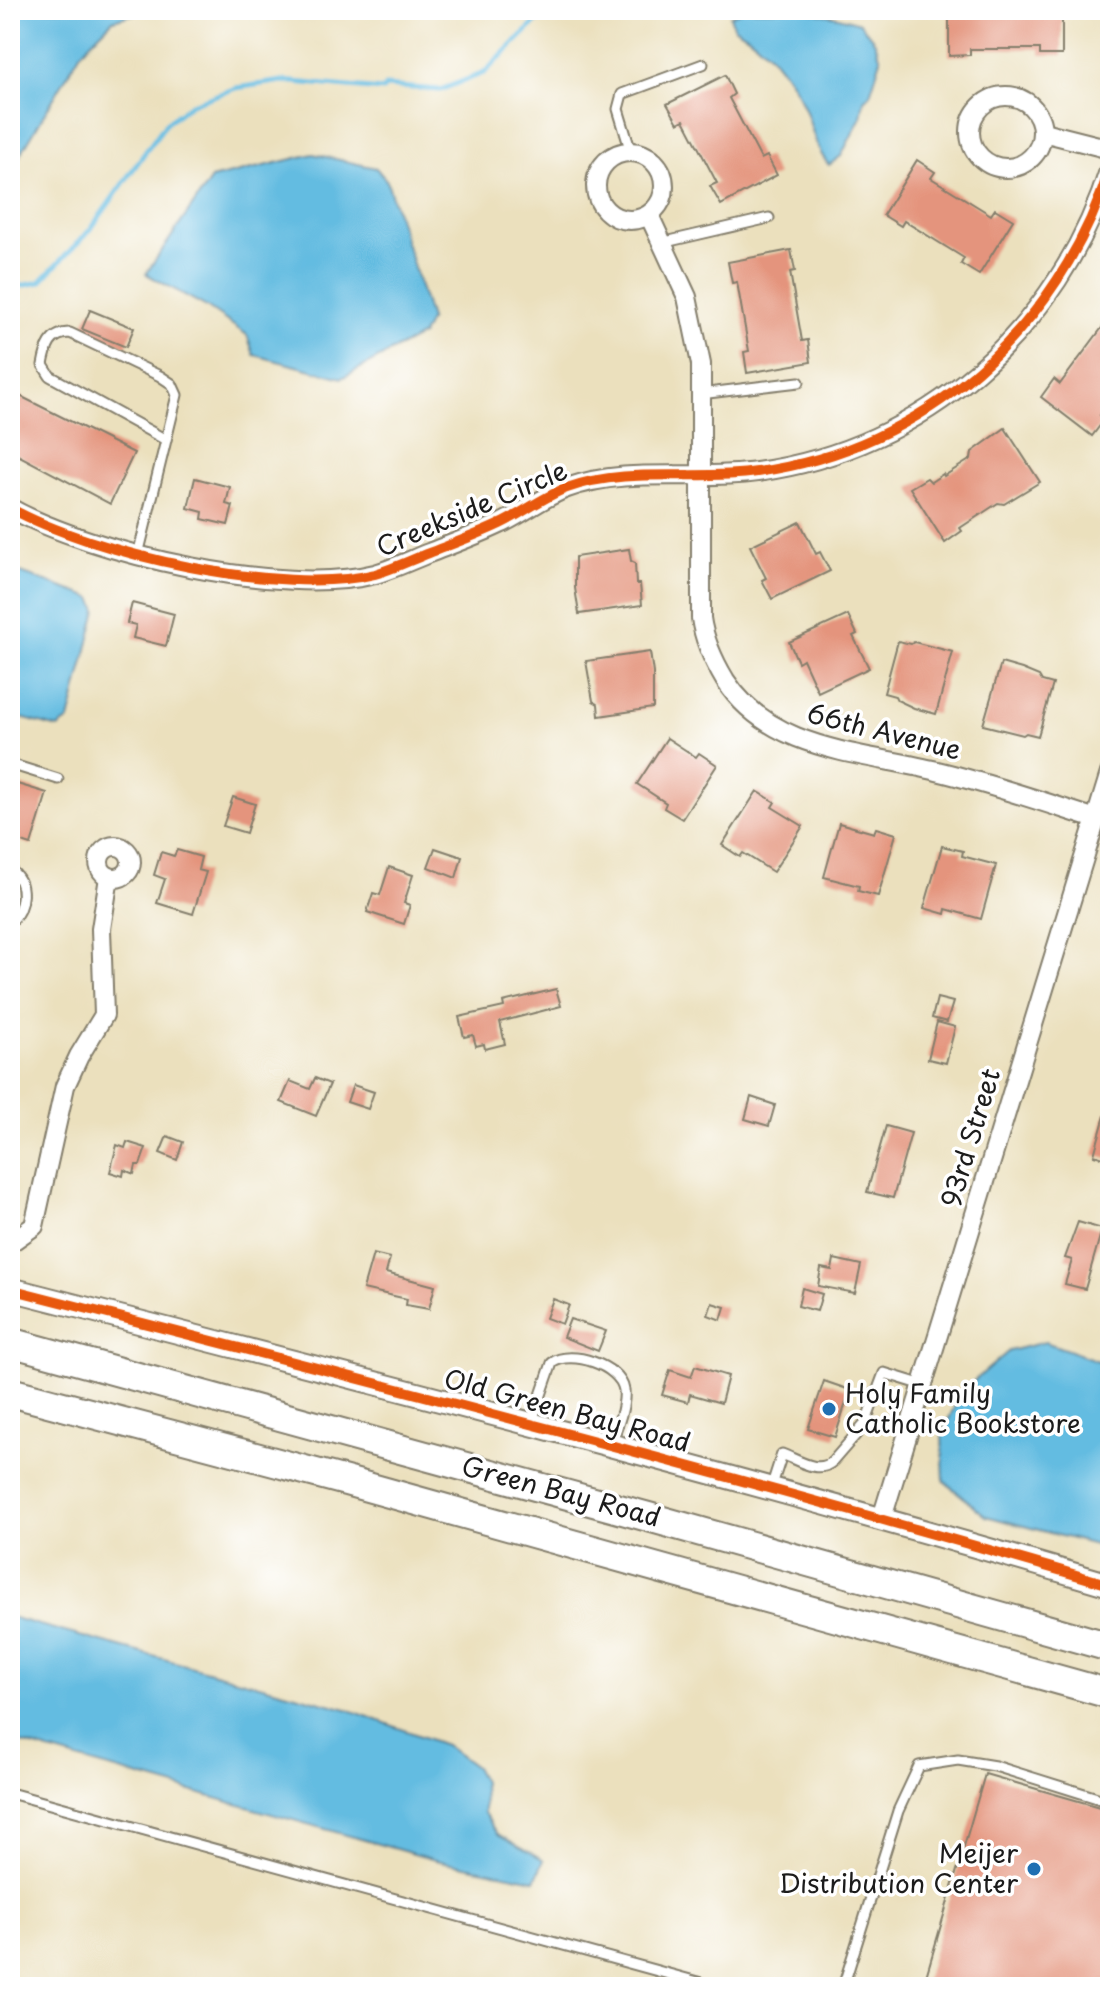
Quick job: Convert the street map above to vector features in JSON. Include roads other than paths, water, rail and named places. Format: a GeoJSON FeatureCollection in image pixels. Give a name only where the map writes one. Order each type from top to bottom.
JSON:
{"type":"FeatureCollection","features":[{"type":"Feature","properties":{"kind":"main road","name":"Green Bay Road"},"geometry":{"type":"LineString","coordinates":[[10,1342],[1110,1647]]}},
{"type":"Feature","properties":{"kind":"main road","name":"Green Bay Road"},"geometry":{"type":"LineString","coordinates":[[10,1392],[346,1481],[1110,1694]]}},
{"type":"Feature","properties":{"kind":"street"},"geometry":{"type":"LineString","coordinates":[[1001,96],[1013,96],[1025,101],[1034,109],[1043,132],[1033,156],[1025,164],[1014,168],[991,166],[974,151],[970,140],[972,118],[979,107],[1001,96]]}},
{"type":"Feature","properties":{"kind":"street"},"geometry":{"type":"LineString","coordinates":[[1043,132],[1110,149]]}},
{"type":"Feature","properties":{"kind":"street"},"geometry":{"type":"LineString","coordinates":[[631,152],[651,159],[663,176],[663,198],[649,215],[627,220],[615,217],[599,200],[596,189],[602,166],[610,158],[631,152]]}},
{"type":"Feature","properties":{"kind":"street","name":"Creekside Circle"},"geometry":{"type":"LineString","coordinates":[[10,508],[32,520],[138,555],[252,577],[335,581],[378,573],[499,525],[567,488],[625,476],[756,473],[824,457],[893,429],[968,381],[1020,330],[1065,271],[1092,220],[1110,168]]}},
{"type":"Feature","properties":{"kind":"street","name":"66th Avenue"},"geometry":{"type":"LineString","coordinates":[[649,215],[687,297],[701,364],[700,588],[703,633],[721,674],[737,698],[779,731],[803,741],[941,772],[1096,819]]}},
{"type":"Feature","properties":{"kind":"street","name":"93rd Street"},"geometry":{"type":"LineString","coordinates":[[882,1518],[1110,773]]}},
{"type":"Feature","properties":{"kind":"street"},"geometry":{"type":"LineString","coordinates":[[10,1243],[34,1226],[65,1086],[104,1015],[101,929],[109,877]]}},
{"type":"Feature","properties":{"kind":"street","name":"Old Green Bay Road"},"geometry":{"type":"LineString","coordinates":[[10,1289],[771,1488],[1110,1585]]}},
{"type":"Feature","properties":{"kind":"lane"},"geometry":{"type":"LineString","coordinates":[[631,152],[618,109],[622,94],[703,64]]}},
{"type":"Feature","properties":{"kind":"lane"},"geometry":{"type":"LineString","coordinates":[[661,243],[769,218]]}},
{"type":"Feature","properties":{"kind":"lane"},"geometry":{"type":"LineString","coordinates":[[138,555],[177,395],[172,384],[70,333],[53,337],[46,349],[43,365],[50,376],[166,440]]}},
{"type":"Feature","properties":{"kind":"lane"},"geometry":{"type":"LineString","coordinates":[[700,394],[799,382]]}},
{"type":"Feature","properties":{"kind":"lane"},"geometry":{"type":"LineString","coordinates":[[10,764],[58,779]]}},
{"type":"Feature","properties":{"kind":"lane"},"geometry":{"type":"LineString","coordinates":[[10,870],[23,885],[21,900],[10,923]]}},
{"type":"Feature","properties":{"kind":"lane"},"geometry":{"type":"LineString","coordinates":[[531,1424],[552,1363],[558,1358],[576,1357],[610,1370],[622,1382],[624,1398],[611,1445]]}},
{"type":"Feature","properties":{"kind":"lane"},"geometry":{"type":"LineString","coordinates":[[771,1488],[782,1454],[820,1468],[833,1461],[865,1424],[884,1373],[923,1385]]}},
{"type":"Feature","properties":{"kind":"lane"},"geometry":{"type":"LineString","coordinates":[[843,1987],[898,1811],[919,1766],[958,1760],[995,1766],[1110,1802]]}},
{"type":"Feature","properties":{"kind":"lane"},"geometry":{"type":"LineString","coordinates":[[10,1793],[716,1987]]}},
{"type":"Feature","properties":{"kind":"water"},"geometry":{"type":"Polygon","coordinates":[[[10,10],[148,10],[113,20],[81,52],[10,172],[10,10]]]}},
{"type":"Feature","properties":{"kind":"water"},"geometry":{"type":"Polygon","coordinates":[[[743,10],[801,10],[839,17],[860,23],[875,42],[881,59],[870,94],[864,100],[861,117],[841,156],[829,165],[817,144],[798,95],[784,72],[756,42],[734,27],[730,16],[743,10]]]}},
{"type":"Feature","properties":{"kind":"water"},"geometry":{"type":"Polygon","coordinates":[[[313,154],[376,168],[387,181],[430,319],[422,335],[342,378],[254,355],[247,335],[205,306],[146,274],[211,179],[313,154]]]}},
{"type":"Feature","properties":{"kind":"water"},"geometry":{"type":"Polygon","coordinates":[[[15,571],[92,598],[97,610],[69,720],[58,728],[10,715],[10,579],[15,571]]]}},
{"type":"Feature","properties":{"kind":"water"},"geometry":{"type":"Polygon","coordinates":[[[1045,1342],[1110,1365],[1110,1549],[986,1516],[944,1481],[942,1434],[961,1392],[1009,1351],[1045,1342]]]}},
{"type":"Feature","properties":{"kind":"water"},"geometry":{"type":"Polygon","coordinates":[[[10,1617],[347,1709],[445,1745],[475,1767],[483,1782],[484,1813],[498,1834],[544,1860],[535,1880],[435,1860],[10,1740],[10,1617]]]}},
{"type":"Feature","properties":{"kind":"waterway"},"geometry":{"type":"LineString","coordinates":[[10,288],[40,282],[90,230],[166,123],[191,104],[236,88],[282,81],[383,90],[385,86],[440,90],[484,73],[537,21],[555,10]]}},
{"type":"Feature","properties":{"kind":"place","name":"Holy Family Catholic Bookstore"},"geometry":{"type":"Point","coordinates":[829,1409]}},
{"type":"Feature","properties":{"kind":"place","name":"Meijer Distribution Center"},"geometry":{"type":"Point","coordinates":[1034,1869]}}]}
